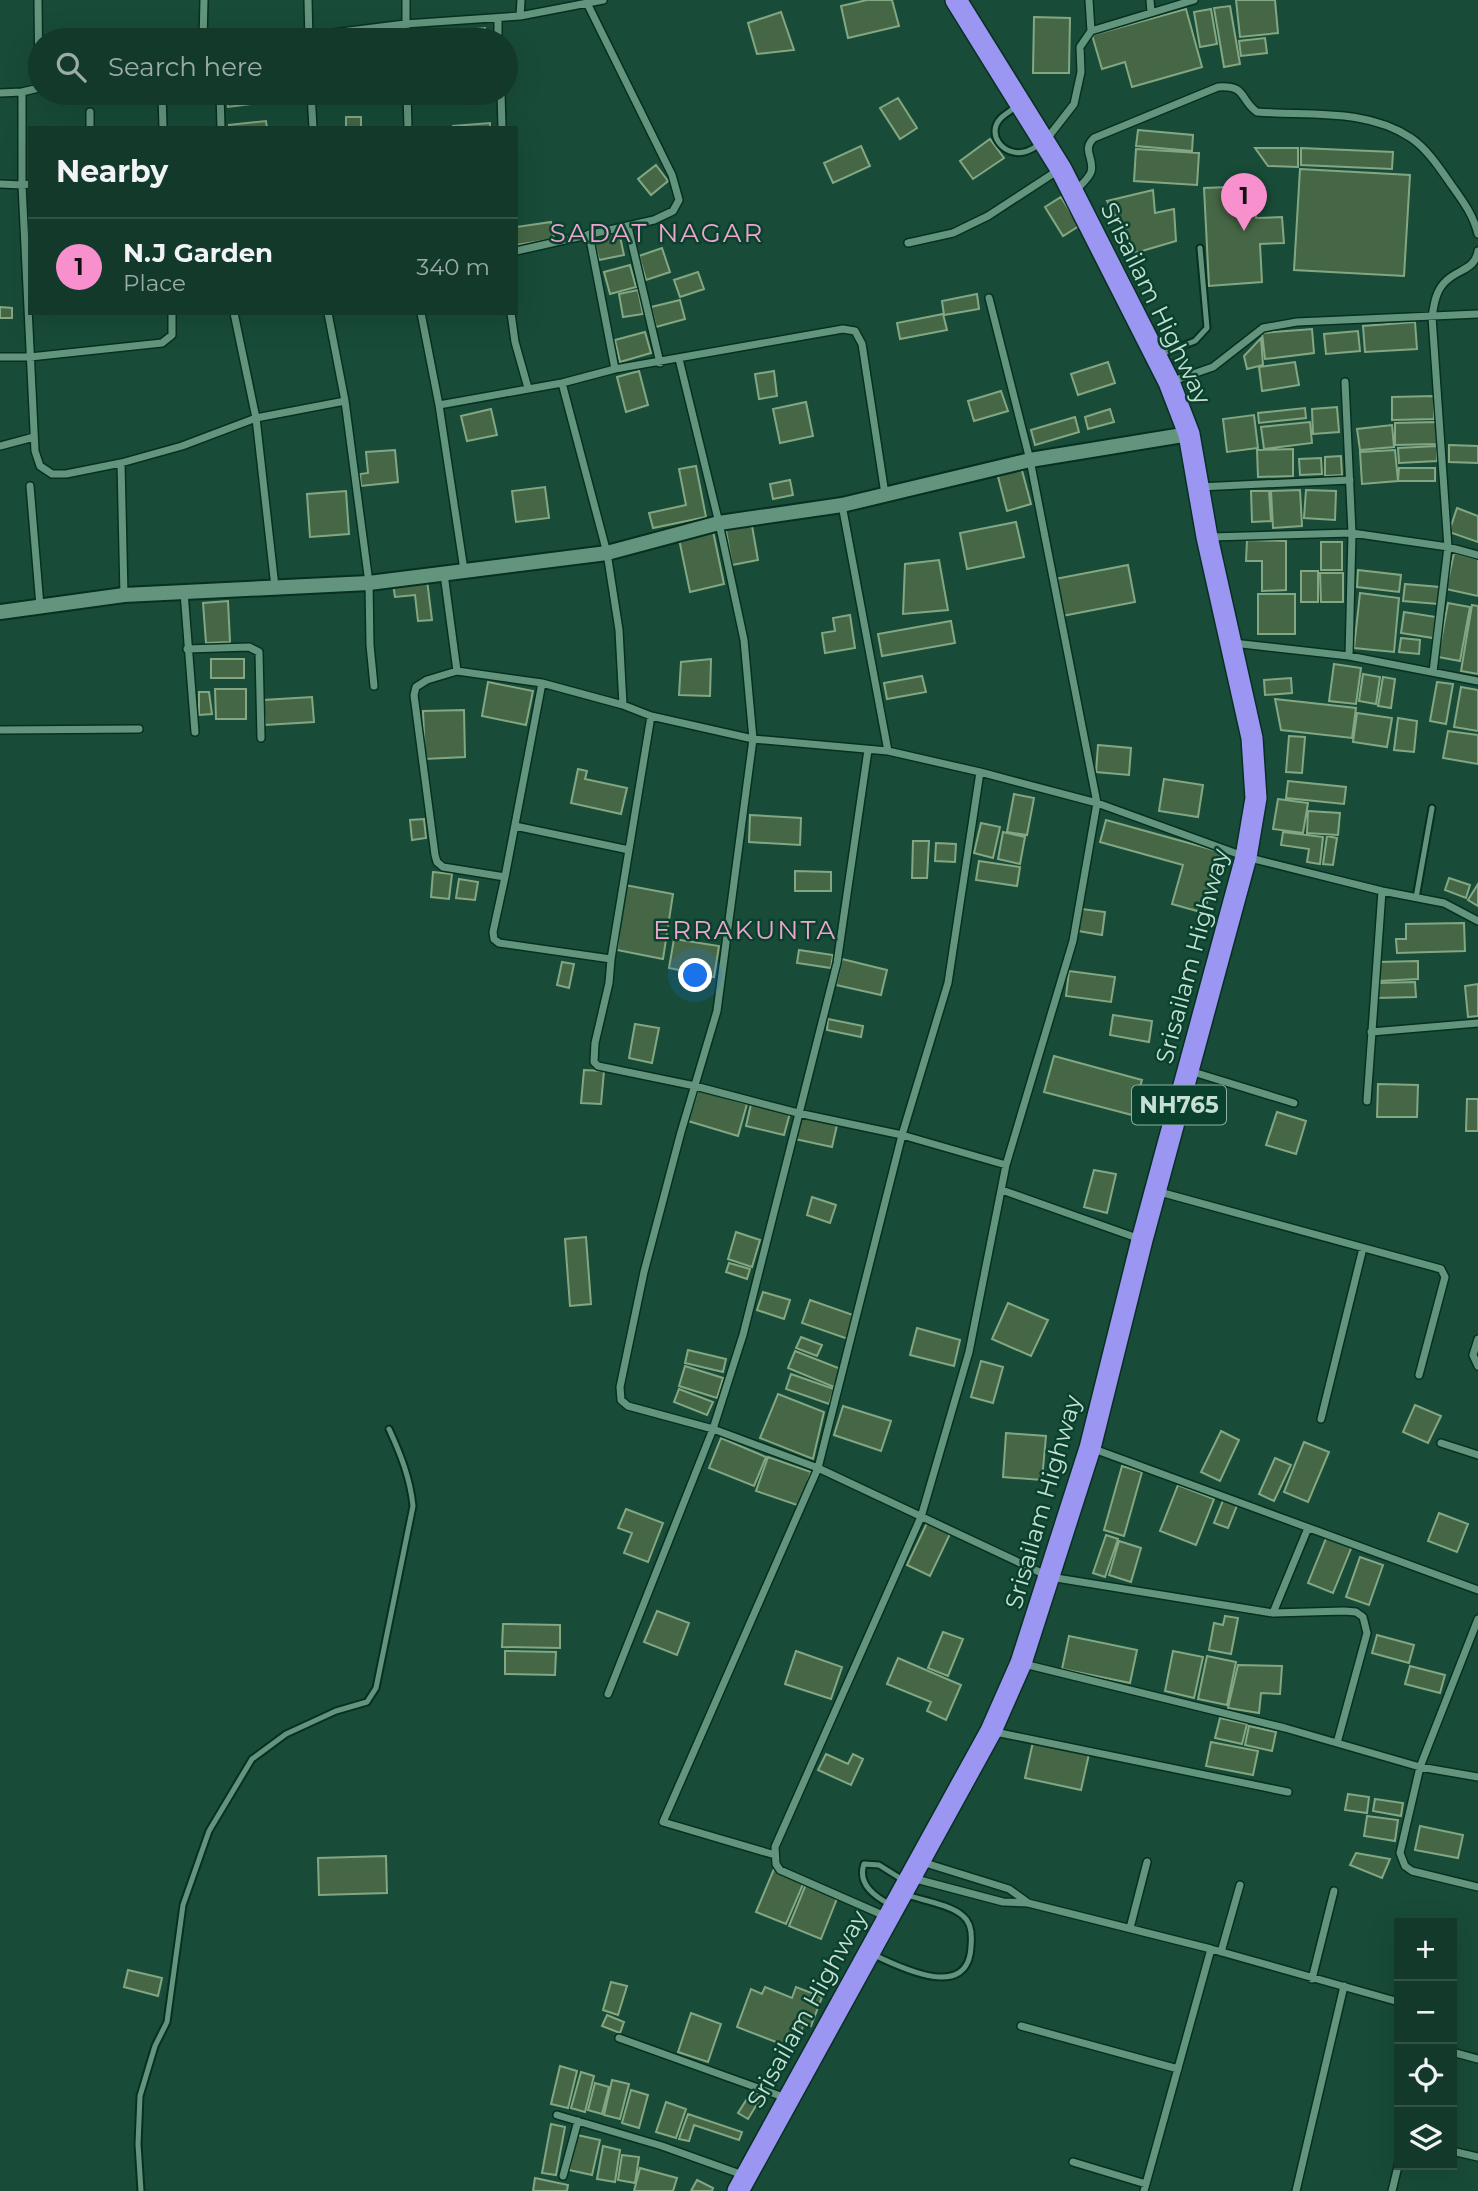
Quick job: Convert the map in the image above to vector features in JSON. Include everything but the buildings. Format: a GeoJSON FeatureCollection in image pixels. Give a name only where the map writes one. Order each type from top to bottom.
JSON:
{"type":"FeatureCollection","features":[{"type":"Feature","properties":{"kind":"highway","name":"Srisailam Highway"},"geometry":{"type":"LineString","coordinates":[[742,2184],[990,1731],[1021,1663],[1090,1448],[1142,1240],[1246,857],[1255,798],[1252,737],[1207,537],[1189,435],[1169,382],[1061,169],[957,0]]}},
{"type":"Feature","properties":{"kind":"street"},"geometry":{"type":"LineString","coordinates":[[38,0],[38,28]]}},
{"type":"Feature","properties":{"kind":"street"},"geometry":{"type":"LineString","coordinates":[[203,28],[204,0]]}},
{"type":"Feature","properties":{"kind":"street"},"geometry":{"type":"LineString","coordinates":[[308,0],[308,28]]}},
{"type":"Feature","properties":{"kind":"street"},"geometry":{"type":"LineString","coordinates":[[405,28],[406,0]]}},
{"type":"Feature","properties":{"kind":"street"},"geometry":{"type":"LineString","coordinates":[[520,16],[521,0]]}},
{"type":"Feature","properties":{"kind":"street"},"geometry":{"type":"LineString","coordinates":[[377,28],[498,19],[603,0]]}},
{"type":"Feature","properties":{"kind":"street"},"geometry":{"type":"LineString","coordinates":[[1089,0],[1091,31]]}},
{"type":"Feature","properties":{"kind":"street"},"geometry":{"type":"LineString","coordinates":[[1150,0],[1151,12]]}},
{"type":"Feature","properties":{"kind":"street"},"geometry":{"type":"LineString","coordinates":[[1045,141],[1074,104],[1081,72],[1080,47],[1091,31],[1194,0]]}},
{"type":"Feature","properties":{"kind":"street"},"geometry":{"type":"LineString","coordinates":[[518,251],[654,220],[673,211],[679,200],[678,188],[587,3]]}},
{"type":"Feature","properties":{"kind":"street"},"geometry":{"type":"LineString","coordinates":[[498,19],[498,28]]}},
{"type":"Feature","properties":{"kind":"street"},"geometry":{"type":"LineString","coordinates":[[1073,193],[1091,174],[1087,149],[1094,138],[1218,87],[1231,86],[1240,90],[1251,108],[1257,112],[1345,116],[1381,124],[1411,138],[1433,159],[1474,217],[1478,234]]}},
{"type":"Feature","properties":{"kind":"street"},"geometry":{"type":"LineString","coordinates":[[0,93],[28,90]]}},
{"type":"Feature","properties":{"kind":"street"},"geometry":{"type":"LineString","coordinates":[[22,92],[28,271]]}},
{"type":"Feature","properties":{"kind":"street"},"geometry":{"type":"LineString","coordinates":[[162,105],[163,126]]}},
{"type":"Feature","properties":{"kind":"street"},"geometry":{"type":"LineString","coordinates":[[220,105],[221,126]]}},
{"type":"Feature","properties":{"kind":"street"},"geometry":{"type":"LineString","coordinates":[[312,105],[313,126]]}},
{"type":"Feature","properties":{"kind":"street"},"geometry":{"type":"LineString","coordinates":[[407,105],[408,126]]}},
{"type":"Feature","properties":{"kind":"street"},"geometry":{"type":"LineString","coordinates":[[501,105],[502,126]]}},
{"type":"Feature","properties":{"kind":"street"},"geometry":{"type":"LineString","coordinates":[[90,113],[90,126]]}},
{"type":"Feature","properties":{"kind":"street"},"geometry":{"type":"LineString","coordinates":[[908,243],[953,233],[988,216],[1061,169]]}},
{"type":"Feature","properties":{"kind":"street"},"geometry":{"type":"LineString","coordinates":[[0,184],[26,185]]}},
{"type":"Feature","properties":{"kind":"street"},"geometry":{"type":"LineString","coordinates":[[628,227],[660,363]]}},
{"type":"Feature","properties":{"kind":"street"},"geometry":{"type":"LineString","coordinates":[[589,234],[615,369]]}},
{"type":"Feature","properties":{"kind":"street"},"geometry":{"type":"LineString","coordinates":[[1433,672],[1448,547],[1432,317],[1435,296],[1446,281],[1468,268],[1477,258],[1478,251]]}},
{"type":"Feature","properties":{"kind":"street"},"geometry":{"type":"LineString","coordinates":[[989,298],[1030,460],[1097,803],[1073,941],[1006,1166],[969,1352],[921,1517],[775,1847],[776,1864],[780,1870],[903,1890],[1028,1903],[1211,1949],[1394,2001]]}},
{"type":"Feature","properties":{"kind":"street"},"geometry":{"type":"LineString","coordinates":[[1169,382],[1213,368],[1263,328],[1297,322],[1478,314]]}},
{"type":"Feature","properties":{"kind":"street"},"geometry":{"type":"LineString","coordinates":[[29,315],[35,451],[40,466],[52,474],[66,474],[121,463],[182,446],[256,418],[345,401]]}},
{"type":"Feature","properties":{"kind":"street"},"geometry":{"type":"LineString","coordinates":[[0,357],[30,357],[162,343],[172,335],[172,315]]}},
{"type":"Feature","properties":{"kind":"street"},"geometry":{"type":"LineString","coordinates":[[234,315],[256,418],[275,587]]}},
{"type":"Feature","properties":{"kind":"street"},"geometry":{"type":"LineString","coordinates":[[328,315],[345,401],[369,583],[374,685]]}},
{"type":"Feature","properties":{"kind":"street"},"geometry":{"type":"LineString","coordinates":[[421,315],[439,405],[464,570]]}},
{"type":"Feature","properties":{"kind":"street"},"geometry":{"type":"LineString","coordinates":[[511,315],[515,342],[528,388]]}},
{"type":"Feature","properties":{"kind":"street"},"geometry":{"type":"LineString","coordinates":[[439,405],[562,383],[615,369],[831,330],[855,331],[862,344],[885,494]]}},
{"type":"Feature","properties":{"kind":"street"},"geometry":{"type":"LineString","coordinates":[[679,359],[744,640],[753,739],[717,1012],[644,1272],[621,1400],[628,1406],[713,1429],[818,1468],[1049,1577],[1273,1612],[1356,1612],[1363,1616],[1367,1633],[1337,1743]]}},
{"type":"Feature","properties":{"kind":"street"},"geometry":{"type":"LineString","coordinates":[[1345,382],[1352,533],[1349,656]]}},
{"type":"Feature","properties":{"kind":"street"},"geometry":{"type":"LineString","coordinates":[[562,383],[607,552],[620,630],[623,705]]}},
{"type":"Feature","properties":{"kind":"street"},"geometry":{"type":"LineString","coordinates":[[0,611],[124,595],[369,583],[607,552],[719,523],[842,505],[1030,460],[1189,435]]}},
{"type":"Feature","properties":{"kind":"street"},"geometry":{"type":"LineString","coordinates":[[0,446],[34,437]]}},
{"type":"Feature","properties":{"kind":"street"},"geometry":{"type":"LineString","coordinates":[[121,463],[124,595]]}},
{"type":"Feature","properties":{"kind":"street"},"geometry":{"type":"LineString","coordinates":[[1198,487],[1350,480]]}},
{"type":"Feature","properties":{"kind":"street"},"geometry":{"type":"LineString","coordinates":[[30,486],[40,606]]}},
{"type":"Feature","properties":{"kind":"street"},"geometry":{"type":"LineString","coordinates":[[842,505],[888,751]]}},
{"type":"Feature","properties":{"kind":"street"},"geometry":{"type":"LineString","coordinates":[[1207,537],[1352,533],[1448,547],[1478,555]]}},
{"type":"Feature","properties":{"kind":"street"},"geometry":{"type":"LineString","coordinates":[[444,574],[457,671]]}},
{"type":"Feature","properties":{"kind":"street"},"geometry":{"type":"LineString","coordinates":[[184,593],[195,732]]}},
{"type":"Feature","properties":{"kind":"street"},"geometry":{"type":"LineString","coordinates":[[1230,642],[1349,656],[1478,681]]}},
{"type":"Feature","properties":{"kind":"street"},"geometry":{"type":"LineString","coordinates":[[187,649],[249,647],[259,652],[261,738]]}},
{"type":"Feature","properties":{"kind":"street"},"geometry":{"type":"LineString","coordinates":[[505,877],[443,867],[437,862],[414,695],[416,687],[427,680],[457,671],[542,683],[623,705],[651,716],[753,739],[888,751],[980,772],[1097,803],[1246,857],[1382,891],[1444,903],[1478,920]]}},
{"type":"Feature","properties":{"kind":"street"},"geometry":{"type":"LineString","coordinates":[[542,683],[493,932],[494,939],[499,943],[611,959]]}},
{"type":"Feature","properties":{"kind":"street"},"geometry":{"type":"LineString","coordinates":[[651,716],[611,959],[610,983],[595,1043],[594,1062],[605,1068],[695,1086],[798,1113],[902,1135],[1006,1166]]}},
{"type":"Feature","properties":{"kind":"street"},"geometry":{"type":"LineString","coordinates":[[0,730],[139,729]]}},
{"type":"Feature","properties":{"kind":"street"},"geometry":{"type":"LineString","coordinates":[[608,1694],[713,1429],[743,1335],[837,963],[868,750]]}},
{"type":"Feature","properties":{"kind":"street"},"geometry":{"type":"LineString","coordinates":[[775,1855],[663,1822],[818,1468],[902,1135],[948,982],[980,772]]}},
{"type":"Feature","properties":{"kind":"street"},"geometry":{"type":"LineString","coordinates":[[515,826],[629,850]]}},
{"type":"Feature","properties":{"kind":"street"},"geometry":{"type":"LineString","coordinates":[[1367,1101],[1382,891]]}},
{"type":"Feature","properties":{"kind":"street"},"geometry":{"type":"LineString","coordinates":[[1371,1032],[1478,1023]]}},
{"type":"Feature","properties":{"kind":"street"},"geometry":{"type":"LineString","coordinates":[[1189,1071],[1294,1103]]}},
{"type":"Feature","properties":{"kind":"street"},"geometry":{"type":"LineString","coordinates":[[1002,1190],[1142,1240]]}},
{"type":"Feature","properties":{"kind":"street"},"geometry":{"type":"LineString","coordinates":[[1155,1191],[1435,1265],[1441,1269],[1444,1277],[1419,1375]]}},
{"type":"Feature","properties":{"kind":"street"},"geometry":{"type":"LineString","coordinates":[[1321,1419],[1363,1248]]}},
{"type":"Feature","properties":{"kind":"street"},"geometry":{"type":"LineString","coordinates":[[1478,1339],[1473,1355],[1478,1366]]}},
{"type":"Feature","properties":{"kind":"street"},"geometry":{"type":"LineString","coordinates":[[1441,1443],[1478,1455]]}},
{"type":"Feature","properties":{"kind":"street"},"geometry":{"type":"LineString","coordinates":[[1090,1448],[1478,1590]]}},
{"type":"Feature","properties":{"kind":"street"},"geometry":{"type":"LineString","coordinates":[[1273,1612],[1308,1528]]}},
{"type":"Feature","properties":{"kind":"street"},"geometry":{"type":"LineString","coordinates":[[1478,1619],[1420,1766],[1401,1853],[1405,1866],[1412,1871],[1478,1887]]}},
{"type":"Feature","properties":{"kind":"street"},"geometry":{"type":"LineString","coordinates":[[1021,1663],[1285,1728],[1420,1766],[1478,1777]]}},
{"type":"Feature","properties":{"kind":"street"},"geometry":{"type":"LineString","coordinates":[[990,1731],[1288,1792]]}},
{"type":"Feature","properties":{"kind":"street"},"geometry":{"type":"LineString","coordinates":[[1130,1928],[1147,1862]]}},
{"type":"Feature","properties":{"kind":"street"},"geometry":{"type":"LineString","coordinates":[[1221,1952],[1240,1885]]}},
{"type":"Feature","properties":{"kind":"street"},"geometry":{"type":"LineString","coordinates":[[903,1890],[1009,1889],[1028,1903]]}},
{"type":"Feature","properties":{"kind":"street"},"geometry":{"type":"LineString","coordinates":[[1312,1979],[1334,1891]]}},
{"type":"Feature","properties":{"kind":"street"},"geometry":{"type":"LineString","coordinates":[[1073,2162],[1145,2187],[1211,1949]]}},
{"type":"Feature","properties":{"kind":"street"},"geometry":{"type":"LineString","coordinates":[[1296,2191],[1345,1986]]}},
{"type":"Feature","properties":{"kind":"street"},"geometry":{"type":"LineString","coordinates":[[1021,2026],[1178,2069]]}},
{"type":"Feature","properties":{"kind":"street"},"geometry":{"type":"LineString","coordinates":[[619,2038],[787,2098]]}},
{"type":"Feature","properties":{"kind":"street"},"geometry":{"type":"LineString","coordinates":[[1457,2053],[1478,2059]]}},
{"type":"Feature","properties":{"kind":"street"},"geometry":{"type":"LineString","coordinates":[[556,2115],[662,2146],[742,2184]]}},
{"type":"Feature","properties":{"kind":"street"},"geometry":{"type":"LineString","coordinates":[[563,2176],[578,2121]]}},
{"type":"Feature","properties":{"kind":"street"},"geometry":{"type":"LineString","coordinates":[[1457,2152],[1478,2157]]}},
{"type":"Feature","properties":{"kind":"street"},"geometry":{"type":"LineString","coordinates":[[1392,2191],[1397,2170]]}},
{"type":"Feature","properties":{"kind":"lane"},"geometry":{"type":"LineString","coordinates":[[1021,103],[1001,118],[994,131],[998,142],[1005,150],[1015,153],[1026,152],[1045,141]]}},
{"type":"Feature","properties":{"kind":"lane"},"geometry":{"type":"LineString","coordinates":[[1156,356],[1195,341],[1206,328],[1200,248]]}},
{"type":"Feature","properties":{"kind":"lane"},"geometry":{"type":"LineString","coordinates":[[1416,898],[1432,808]]}},
{"type":"Feature","properties":{"kind":"lane"},"geometry":{"type":"LineString","coordinates":[[141,2191],[138,2144],[140,2096],[155,2046],[167,2022],[183,1905],[209,1831],[252,1759],[286,1734],[336,1711],[367,1702],[376,1688],[413,1506],[403,1459],[389,1429]]}},
{"type":"Feature","properties":{"kind":"lane"},"geometry":{"type":"LineString","coordinates":[[869,1952],[895,1965],[939,1977],[959,1974],[967,1966],[971,1956],[970,1925],[963,1915],[903,1890],[866,1886],[861,1872],[864,1864],[879,1866],[903,1890]]}},
{"type":"Feature","properties":{"kind":"place","name":"N.J Garden"},"geometry":{"type":"Point","coordinates":[1244,231]}},
{"type":"Feature","properties":{"kind":"district","name":"SADAT NAGAR"},"geometry":{"type":"Point","coordinates":[657,233]}},
{"type":"Feature","properties":{"kind":"district","name":"ERRAKUNTA"},"geometry":{"type":"Point","coordinates":[745,930]}}]}
